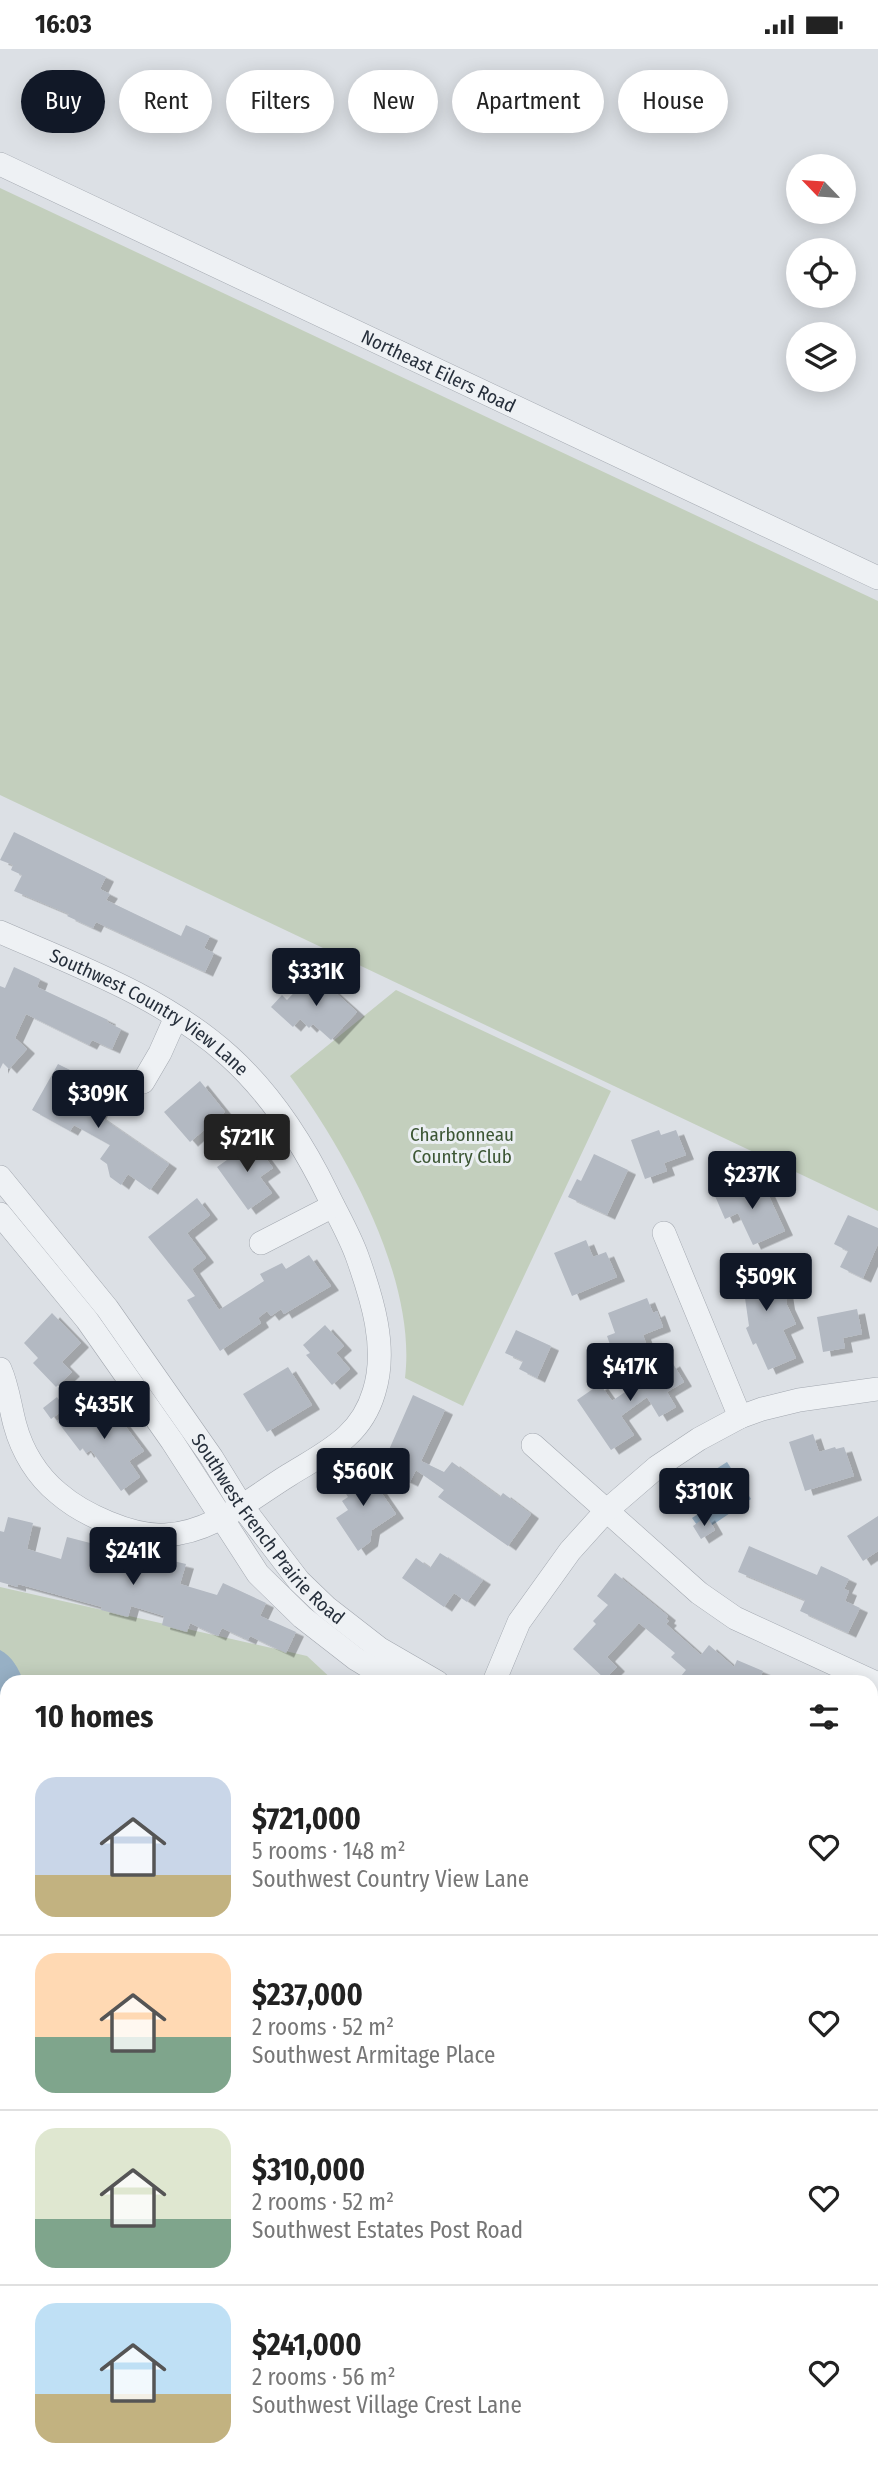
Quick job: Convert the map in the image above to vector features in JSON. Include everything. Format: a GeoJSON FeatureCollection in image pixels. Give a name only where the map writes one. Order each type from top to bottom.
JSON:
{"type":"FeatureCollection","features":[{"type":"Feature","properties":{"kind":"street","name":"Northeast Eilers Road"},"geometry":{"type":"LineString","coordinates":[[0,164],[878,577]]}},
{"type":"Feature","properties":{"kind":"street","name":"Southwest Country View Lane"},"geometry":{"type":"LineString","coordinates":[[0,932],[89,971],[176,1017],[229,1056],[259,1087],[285,1118],[306,1151],[351,1239],[369,1291],[379,1361],[374,1394],[364,1416],[348,1435],[221,1519],[180,1534],[161,1536],[117,1525],[76,1507],[58,1493],[31,1462],[15,1427],[0,1369]]}},
{"type":"Feature","properties":{"kind":"street"},"geometry":{"type":"LineString","coordinates":[[144,1081],[176,1017]]}},
{"type":"Feature","properties":{"kind":"street","name":"Southwest French Prairie Road"},"geometry":{"type":"LineString","coordinates":[[0,1177],[107,1308],[280,1559],[326,1607],[380,1649],[425,1675]]}},
{"type":"Feature","properties":{"kind":"street"},"geometry":{"type":"LineString","coordinates":[[261,1243],[333,1206]]}},
{"type":"Feature","properties":{"kind":"street","name":"Southwest French Prairie Road"},"geometry":{"type":"LineString","coordinates":[[0,1214],[87,1320],[172,1441],[258,1574],[302,1617],[356,1659],[382,1675]]}},
{"type":"Feature","properties":{"kind":"street"},"geometry":{"type":"LineString","coordinates":[[664,1233],[740,1417]]}},
{"type":"Feature","properties":{"kind":"street"},"geometry":{"type":"LineString","coordinates":[[497,1675],[519,1622],[570,1551],[606,1511],[657,1467],[699,1439],[740,1417],[799,1400],[878,1389]]}},
{"type":"Feature","properties":{"kind":"street"},"geometry":{"type":"LineString","coordinates":[[533,1444],[699,1593],[735,1618],[858,1675]]}},
{"type":"Feature","properties":{"kind":"green space"},"geometry":{"type":"Polygon","coordinates":[[[0,188],[878,601],[878,1211],[0,795],[0,188]]]}},
{"type":"Feature","properties":{"kind":"green space","name":"Charbonneau Country Club"},"geometry":{"type":"Polygon","coordinates":[[[396,990],[611,1091],[463,1406],[405,1378],[406,1340],[400,1300],[389,1260],[355,1180],[334,1142],[290,1076],[396,990]]]}},
{"type":"Feature","properties":{"kind":"green space"},"geometry":{"type":"Polygon","coordinates":[[[0,1587],[307,1656],[327,1675],[0,1675],[0,1587]]]}},
{"type":"Feature","properties":{"kind":"water"},"geometry":{"type":"Polygon","coordinates":[[[727,1462],[751,1499],[702,1532],[692,1518],[698,1514],[683,1490],[727,1462]]]}},
{"type":"Feature","properties":{"kind":"water"},"geometry":{"type":"Polygon","coordinates":[[[0,1650],[15,1663],[21,1675],[0,1675],[0,1650]]]}},
{"type":"Feature","properties":{"kind":"building"},"geometry":{"type":"Polygon","coordinates":[[[14,832],[106,877],[100,889],[110,894],[106,900],[181,936],[186,925],[210,936],[204,948],[214,953],[205,972],[96,922],[93,928],[67,916],[69,914],[14,891],[22,875],[11,870],[13,865],[0,860],[14,832]]]}},
{"type":"Feature","properties":{"kind":"building"},"geometry":{"type":"Polygon","coordinates":[[[14,967],[40,979],[37,987],[108,1020],[107,1022],[121,1029],[112,1049],[92,1040],[89,1045],[26,1014],[15,1038],[27,1049],[9,1069],[3,1063],[0,1069],[0,986],[5,988],[14,967]]]}},
{"type":"Feature","properties":{"kind":"building"},"geometry":{"type":"Polygon","coordinates":[[[315,974],[357,1012],[331,1040],[313,1024],[309,1028],[300,1019],[293,1027],[271,1007],[282,995],[287,1000],[315,974]]]}},
{"type":"Feature","properties":{"kind":"building"},"geometry":{"type":"Polygon","coordinates":[[[58,1064],[72,1071],[67,1081],[80,1088],[78,1093],[103,1106],[98,1115],[169,1164],[150,1190],[128,1174],[121,1185],[110,1177],[107,1164],[100,1159],[110,1145],[74,1125],[70,1131],[32,1110],[58,1064]]]}},
{"type":"Feature","properties":{"kind":"building"},"geometry":{"type":"Polygon","coordinates":[[[200,1081],[225,1112],[190,1142],[164,1112],[200,1081]]]}},
{"type":"Feature","properties":{"kind":"building"},"geometry":{"type":"Polygon","coordinates":[[[659,1130],[661,1135],[676,1130],[686,1155],[664,1163],[667,1171],[645,1179],[631,1140],[659,1130]]]}},
{"type":"Feature","properties":{"kind":"building"},"geometry":{"type":"Polygon","coordinates":[[[251,1138],[273,1168],[260,1177],[272,1193],[248,1210],[217,1167],[251,1138]]]}},
{"type":"Feature","properties":{"kind":"building"},"geometry":{"type":"Polygon","coordinates":[[[594,1154],[628,1170],[607,1215],[568,1197],[577,1179],[581,1181],[594,1154]]]}},
{"type":"Feature","properties":{"kind":"building"},"geometry":{"type":"Polygon","coordinates":[[[762,1181],[785,1231],[753,1245],[738,1213],[725,1219],[715,1196],[747,1182],[749,1187],[762,1181]]]}},
{"type":"Feature","properties":{"kind":"building"},"geometry":{"type":"Polygon","coordinates":[[[197,1198],[210,1215],[187,1233],[206,1258],[192,1269],[219,1310],[264,1281],[260,1274],[282,1263],[286,1269],[309,1255],[331,1286],[284,1314],[281,1309],[271,1316],[267,1311],[258,1318],[261,1323],[220,1351],[187,1300],[195,1296],[148,1237],[197,1198]]]}},
{"type":"Feature","properties":{"kind":"building"},"geometry":{"type":"Polygon","coordinates":[[[848,1215],[878,1228],[878,1244],[863,1278],[840,1267],[848,1251],[834,1244],[848,1215]]]}},
{"type":"Feature","properties":{"kind":"building"},"geometry":{"type":"Polygon","coordinates":[[[586,1240],[593,1257],[606,1252],[617,1277],[572,1296],[554,1253],[586,1240]]]}},
{"type":"Feature","properties":{"kind":"building"},"geometry":{"type":"Polygon","coordinates":[[[772,1263],[775,1286],[784,1285],[787,1305],[796,1324],[783,1330],[796,1358],[768,1370],[746,1328],[749,1326],[743,1284],[729,1286],[727,1270],[772,1263]]]}},
{"type":"Feature","properties":{"kind":"building"},"geometry":{"type":"Polygon","coordinates":[[[647,1298],[653,1313],[657,1311],[663,1327],[643,1335],[647,1346],[615,1359],[607,1336],[615,1333],[608,1313],[647,1298]]]}},
{"type":"Feature","properties":{"kind":"building"},"geometry":{"type":"Polygon","coordinates":[[[857,1309],[862,1334],[843,1338],[845,1348],[823,1352],[817,1317],[857,1309]]]}},
{"type":"Feature","properties":{"kind":"building"},"geometry":{"type":"Polygon","coordinates":[[[52,1313],[81,1343],[62,1362],[72,1372],[56,1387],[33,1363],[38,1358],[24,1343],[52,1313]]]}},
{"type":"Feature","properties":{"kind":"building"},"geometry":{"type":"Polygon","coordinates":[[[325,1325],[344,1346],[336,1353],[350,1369],[332,1385],[306,1355],[310,1353],[303,1345],[325,1325]]]}},
{"type":"Feature","properties":{"kind":"building"},"geometry":{"type":"Polygon","coordinates":[[[516,1330],[551,1346],[537,1378],[519,1369],[523,1361],[505,1353],[516,1330]]]}},
{"type":"Feature","properties":{"kind":"building"},"geometry":{"type":"Polygon","coordinates":[[[672,1362],[684,1382],[667,1392],[676,1407],[659,1417],[647,1397],[621,1416],[634,1435],[611,1450],[577,1400],[600,1384],[612,1401],[638,1383],[636,1379],[655,1367],[657,1371],[672,1362]]]}},
{"type":"Feature","properties":{"kind":"building"},"geometry":{"type":"Polygon","coordinates":[[[288,1367],[312,1405],[267,1432],[243,1394],[288,1367]]]}},
{"type":"Feature","properties":{"kind":"building"},"geometry":{"type":"Polygon","coordinates":[[[413,1395],[445,1410],[421,1461],[444,1472],[452,1462],[500,1497],[503,1493],[531,1514],[508,1546],[438,1497],[444,1490],[416,1470],[410,1482],[381,1468],[413,1395]]]}},
{"type":"Feature","properties":{"kind":"building"},"geometry":{"type":"Polygon","coordinates":[[[57,1397],[65,1409],[51,1419],[43,1408],[57,1397]]]}},
{"type":"Feature","properties":{"kind":"building"},"geometry":{"type":"Polygon","coordinates":[[[89,1397],[104,1418],[114,1411],[144,1451],[129,1461],[140,1477],[121,1491],[91,1450],[86,1453],[83,1448],[80,1451],[57,1421],[89,1397]]]}},
{"type":"Feature","properties":{"kind":"building"},"geometry":{"type":"Polygon","coordinates":[[[813,1434],[819,1452],[844,1447],[854,1476],[805,1491],[789,1442],[813,1434]]]}},
{"type":"Feature","properties":{"kind":"building"},"geometry":{"type":"Polygon","coordinates":[[[363,1466],[396,1514],[372,1530],[370,1542],[358,1551],[336,1518],[348,1510],[342,1501],[348,1497],[339,1483],[363,1466]]]}},
{"type":"Feature","properties":{"kind":"building"},"geometry":{"type":"Polygon","coordinates":[[[707,1516],[715,1530],[701,1539],[693,1526],[707,1516]]]}},
{"type":"Feature","properties":{"kind":"building"},"geometry":{"type":"Polygon","coordinates":[[[878,1516],[878,1551],[863,1561],[847,1536],[878,1516]]]}},
{"type":"Feature","properties":{"kind":"building"},"geometry":{"type":"Polygon","coordinates":[[[8,1517],[33,1523],[27,1549],[61,1559],[67,1537],[160,1561],[161,1558],[186,1564],[180,1584],[217,1595],[223,1583],[266,1603],[260,1616],[296,1632],[286,1653],[250,1636],[248,1640],[222,1628],[218,1636],[190,1623],[187,1632],[162,1625],[164,1616],[131,1606],[128,1617],[101,1610],[102,1607],[18,1584],[18,1587],[0,1582],[0,1531],[4,1532],[8,1517]]]}},
{"type":"Feature","properties":{"kind":"building"},"geometry":{"type":"Polygon","coordinates":[[[749,1546],[817,1575],[821,1566],[849,1579],[844,1589],[849,1591],[845,1601],[860,1608],[848,1633],[800,1611],[805,1600],[738,1572],[749,1546]]]}},
{"type":"Feature","properties":{"kind":"building"},"geometry":{"type":"Polygon","coordinates":[[[440,1553],[483,1580],[467,1602],[454,1593],[444,1607],[402,1578],[416,1558],[430,1568],[440,1553]]]}},
{"type":"Feature","properties":{"kind":"building"},"geometry":{"type":"Polygon","coordinates":[[[615,1573],[668,1616],[666,1619],[669,1621],[666,1624],[701,1655],[709,1645],[734,1667],[737,1660],[763,1671],[761,1675],[682,1675],[686,1670],[671,1657],[675,1653],[639,1623],[607,1657],[617,1667],[609,1675],[601,1675],[573,1649],[596,1624],[593,1621],[608,1605],[597,1596],[615,1573]]]}}]}
